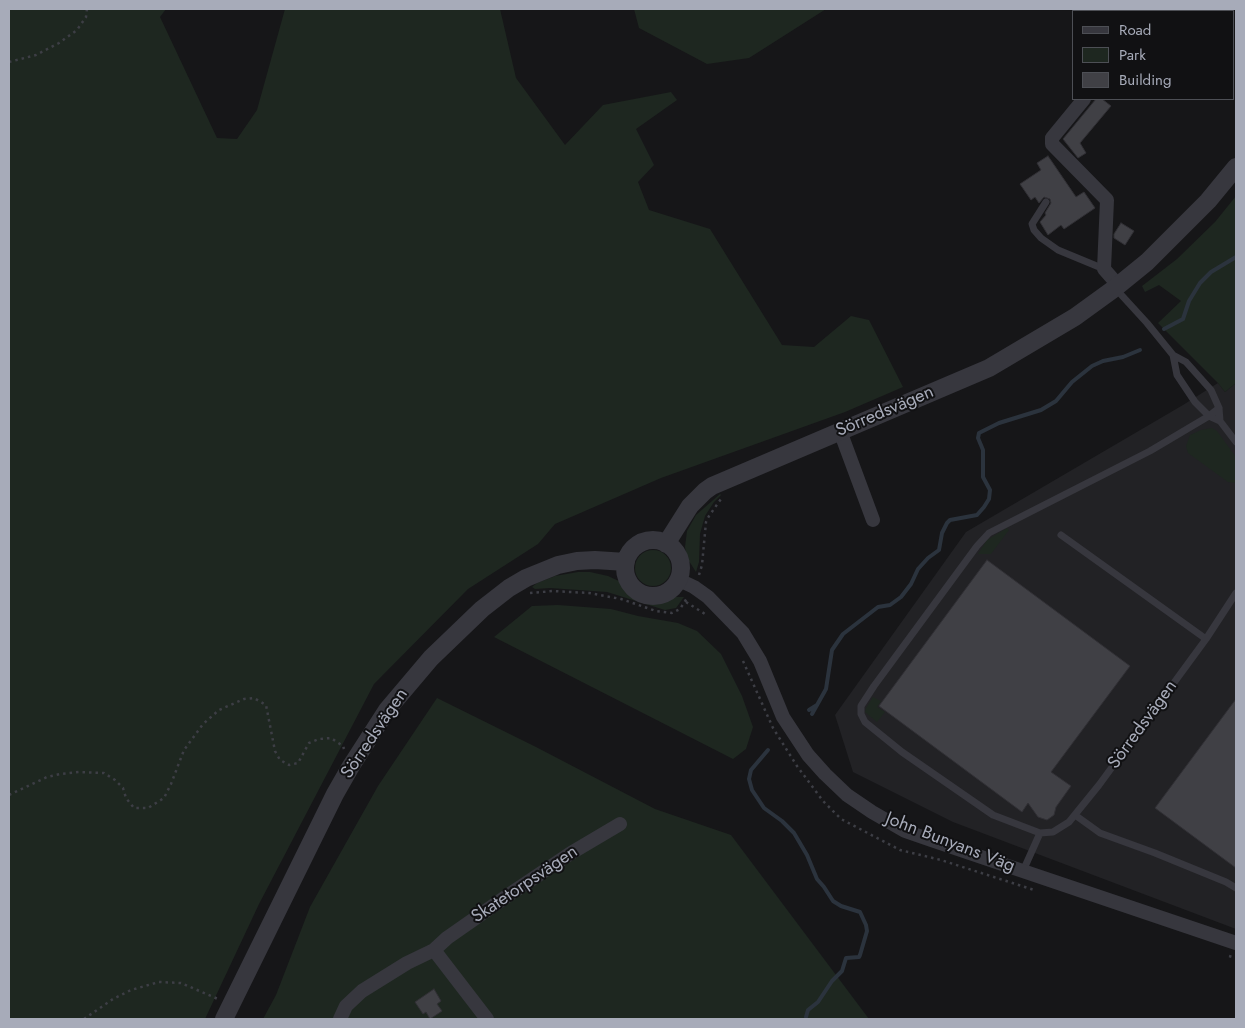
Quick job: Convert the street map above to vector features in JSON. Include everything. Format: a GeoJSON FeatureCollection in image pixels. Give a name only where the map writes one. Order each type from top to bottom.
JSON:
{"type":"FeatureCollection","features":[{"type":"Feature","properties":{"kind":"street"},"geometry":{"type":"LineString","coordinates":[[1083,100],[1052,138],[1052,144],[1107,200],[1104,269],[1116,287]]}},
{"type":"Feature","properties":{"kind":"street","name":"Sörredsvägen"},"geometry":{"type":"LineString","coordinates":[[666,544],[685,512],[705,491],[728,478],[989,368],[1052,332],[1116,287],[1147,262],[1208,201],[1236,167]]}},
{"type":"Feature","properties":{"kind":"street"},"geometry":{"type":"LineString","coordinates":[[840,431],[873,520]]}},
{"type":"Feature","properties":{"kind":"street"},"geometry":{"type":"LineString","coordinates":[[654,540],[666,544],[673,548],[680,560],[681,572],[686,583],[664,594],[654,596],[636,590],[629,582],[626,572],[626,562],[632,551],[642,543],[654,540]]}},
{"type":"Feature","properties":{"kind":"street","name":"Sörredsvägen"},"geometry":{"type":"LineString","coordinates":[[227,1012],[351,766],[387,710],[431,658],[482,610],[509,588],[526,578],[558,565],[595,560],[626,562]]}},
{"type":"Feature","properties":{"kind":"street","name":"John Bunyans Väg"},"geometry":{"type":"LineString","coordinates":[[686,583],[718,606],[743,633],[760,661],[783,717],[808,754],[847,796],[886,821],[905,830],[1023,872],[1236,943]]}},
{"type":"Feature","properties":{"kind":"street","name":"Skatetorpsvägen"},"geometry":{"type":"LineString","coordinates":[[340,1019],[346,1006],[362,990],[407,963],[434,950],[447,938],[507,896],[571,853],[620,824]]}},
{"type":"Feature","properties":{"kind":"street"},"geometry":{"type":"LineString","coordinates":[[434,950],[488,1019]]}},
{"type":"Feature","properties":{"kind":"lane"},"geometry":{"type":"LineString","coordinates":[[1046,202],[1032,224],[1034,230],[1041,238],[1058,250],[1104,269]]}},
{"type":"Feature","properties":{"kind":"lane"},"geometry":{"type":"LineString","coordinates":[[1116,287],[1173,355],[1186,362],[1211,390],[1219,408],[1220,422]]}},
{"type":"Feature","properties":{"kind":"lane"},"geometry":{"type":"LineString","coordinates":[[1173,355],[1177,375],[1195,402],[1209,416],[1220,422],[1236,442]]}},
{"type":"Feature","properties":{"kind":"lane"},"geometry":{"type":"LineString","coordinates":[[1023,872],[1039,837],[994,815],[902,752],[865,722],[861,714],[861,706],[988,533],[1150,451],[1209,416],[1219,408]]}},
{"type":"Feature","properties":{"kind":"lane"},"geometry":{"type":"LineString","coordinates":[[1061,535],[1206,639]]}},
{"type":"Feature","properties":{"kind":"lane","name":"Sörredsvägen"},"geometry":{"type":"LineString","coordinates":[[1039,837],[1053,832],[1069,822],[1075,815],[1206,639],[1236,593]]}},
{"type":"Feature","properties":{"kind":"lane"},"geometry":{"type":"LineString","coordinates":[[1075,815],[1100,832],[1156,853],[1236,888]]}},
{"type":"Feature","properties":{"kind":"path"},"geometry":{"type":"LineString","coordinates":[[9,62],[36,55],[59,43],[77,30],[86,17],[87,9]]}},
{"type":"Feature","properties":{"kind":"path"},"geometry":{"type":"LineString","coordinates":[[524,596],[541,592],[589,593],[621,599],[656,611],[677,612],[686,602],[686,583],[702,566],[706,522],[714,507],[727,493]]}},
{"type":"Feature","properties":{"kind":"path"},"geometry":{"type":"LineString","coordinates":[[686,602],[712,619]]}},
{"type":"Feature","properties":{"kind":"path"},"geometry":{"type":"LineString","coordinates":[[742,657],[773,728],[796,766],[823,801],[841,819],[900,850],[941,860],[1034,890]]}},
{"type":"Feature","properties":{"kind":"path"},"geometry":{"type":"LineString","coordinates":[[9,795],[60,774],[79,772],[104,773],[123,788],[126,798],[134,808],[148,808],[164,798],[184,750],[203,724],[219,710],[244,699],[254,698],[266,705],[276,751],[280,760],[290,765],[298,762],[309,742],[331,738],[343,746],[351,766]]}},
{"type":"Feature","properties":{"kind":"path"},"geometry":{"type":"LineString","coordinates":[[1227,955],[1236,958]]}},
{"type":"Feature","properties":{"kind":"path"},"geometry":{"type":"LineString","coordinates":[[84,1019],[113,999],[131,990],[159,982],[181,983],[227,1012]]}},
{"type":"Feature","properties":{"kind":"shaded area"},"geometry":{"type":"Polygon","coordinates":[[[1218,383],[1225,392],[1236,383],[1236,929],[953,822],[853,772],[835,715],[966,532],[1218,383]]]}},
{"type":"Feature","properties":{"kind":"green space"},"geometry":{"type":"Polygon","coordinates":[[[9,9],[166,9],[160,17],[217,138],[237,139],[257,110],[285,9],[500,9],[516,78],[565,145],[603,105],[671,92],[677,100],[636,129],[654,165],[638,182],[649,210],[710,229],[782,345],[814,347],[851,316],[869,320],[903,387],[845,412],[661,478],[555,524],[538,544],[468,589],[374,684],[259,904],[205,1019],[9,1019],[9,9]]]}},
{"type":"Feature","properties":{"kind":"green space"},"geometry":{"type":"Polygon","coordinates":[[[634,9],[826,9],[749,58],[707,64],[639,28],[634,9]]]}},
{"type":"Feature","properties":{"kind":"green space"},"geometry":{"type":"Polygon","coordinates":[[[1236,196],[1236,383],[1225,392],[1158,323],[1181,301],[1159,285],[1145,292],[1142,286],[1177,259],[1215,222],[1236,196]]]}},
{"type":"Feature","properties":{"kind":"green space"},"geometry":{"type":"Polygon","coordinates":[[[1212,428],[1217,431],[1236,457],[1236,483],[1228,482],[1188,453],[1186,446],[1190,435],[1212,428]]]}},
{"type":"Feature","properties":{"kind":"green space"},"geometry":{"type":"Polygon","coordinates":[[[720,494],[705,516],[700,534],[699,562],[696,572],[686,554],[687,531],[696,515],[720,494]]]}},
{"type":"Feature","properties":{"kind":"green space"},"geometry":{"type":"Polygon","coordinates":[[[1007,528],[1009,530],[991,554],[978,554],[987,540],[1007,528]]]}},
{"type":"Feature","properties":{"kind":"green space"},"geometry":{"type":"Polygon","coordinates":[[[653,550],[660,551],[666,555],[670,561],[670,575],[666,581],[660,585],[653,586],[646,585],[640,581],[636,575],[635,568],[636,561],[640,555],[646,551],[653,550]]]}},
{"type":"Feature","properties":{"kind":"green space"},"geometry":{"type":"Polygon","coordinates":[[[590,572],[608,576],[623,583],[636,597],[648,601],[655,602],[675,597],[684,597],[676,608],[665,610],[607,592],[550,588],[535,589],[532,587],[555,576],[590,572]]]}},
{"type":"Feature","properties":{"kind":"green space"},"geometry":{"type":"Polygon","coordinates":[[[558,605],[611,609],[678,623],[697,631],[721,654],[742,696],[753,727],[746,749],[733,759],[494,637],[532,606],[558,605]]]}},
{"type":"Feature","properties":{"kind":"green space"},"geometry":{"type":"Polygon","coordinates":[[[873,697],[881,701],[877,707],[885,712],[877,722],[865,712],[873,697]]]}},
{"type":"Feature","properties":{"kind":"green space"},"geometry":{"type":"Polygon","coordinates":[[[437,698],[655,809],[731,835],[869,1019],[263,1019],[276,995],[310,907],[378,786],[437,698]]]}},
{"type":"Feature","properties":{"kind":"building"},"geometry":{"type":"Polygon","coordinates":[[[1095,100],[1103,100],[1111,106],[1080,143],[1086,153],[1078,158],[1063,139],[1095,100]]]}},
{"type":"Feature","properties":{"kind":"building"},"geometry":{"type":"Polygon","coordinates":[[[1048,156],[1076,197],[1084,192],[1095,208],[1064,229],[1061,225],[1048,235],[1040,222],[1046,215],[1045,213],[1051,203],[1050,199],[1044,197],[1039,203],[1035,197],[1031,200],[1020,184],[1041,170],[1037,163],[1048,156]]]}},
{"type":"Feature","properties":{"kind":"building"},"geometry":{"type":"Polygon","coordinates":[[[1121,223],[1134,231],[1125,245],[1114,238],[1114,234],[1121,223]]]}},
{"type":"Feature","properties":{"kind":"building"},"geometry":{"type":"Polygon","coordinates":[[[987,560],[1130,666],[1051,772],[1071,786],[1056,807],[1054,815],[1047,820],[1038,817],[1028,803],[1022,812],[879,706],[987,560]]]}},
{"type":"Feature","properties":{"kind":"building"},"geometry":{"type":"Polygon","coordinates":[[[1236,699],[1236,868],[1155,808],[1236,699]]]}},
{"type":"Feature","properties":{"kind":"building"},"geometry":{"type":"Polygon","coordinates":[[[434,989],[441,1001],[437,1004],[442,1011],[430,1019],[426,1012],[423,1014],[415,1002],[434,989]]]}},
{"type":"Feature","properties":{"kind":"waterway"},"geometry":{"type":"LineString","coordinates":[[1164,329],[1183,319],[1189,301],[1200,283],[1211,272],[1236,257]]}},
{"type":"Feature","properties":{"kind":"waterway"},"geometry":{"type":"LineString","coordinates":[[812,714],[826,689],[832,650],[843,634],[878,607],[890,605],[901,597],[911,584],[918,569],[939,550],[942,533],[947,523],[950,520],[977,515],[989,499],[990,490],[983,477],[983,450],[978,438],[979,433],[999,423],[1041,410],[1056,401],[1072,382],[1092,366],[1140,350]]}},
{"type":"Feature","properties":{"kind":"waterway"},"geometry":{"type":"LineString","coordinates":[[809,710],[817,705]]}},
{"type":"Feature","properties":{"kind":"waterway"},"geometry":{"type":"LineString","coordinates":[[768,750],[751,770],[749,779],[752,790],[764,808],[782,821],[794,833],[807,855],[817,879],[833,901],[841,906],[860,912],[867,931],[859,957],[846,958],[842,971],[832,981],[818,1002],[808,1010],[806,1017]]}}]}
